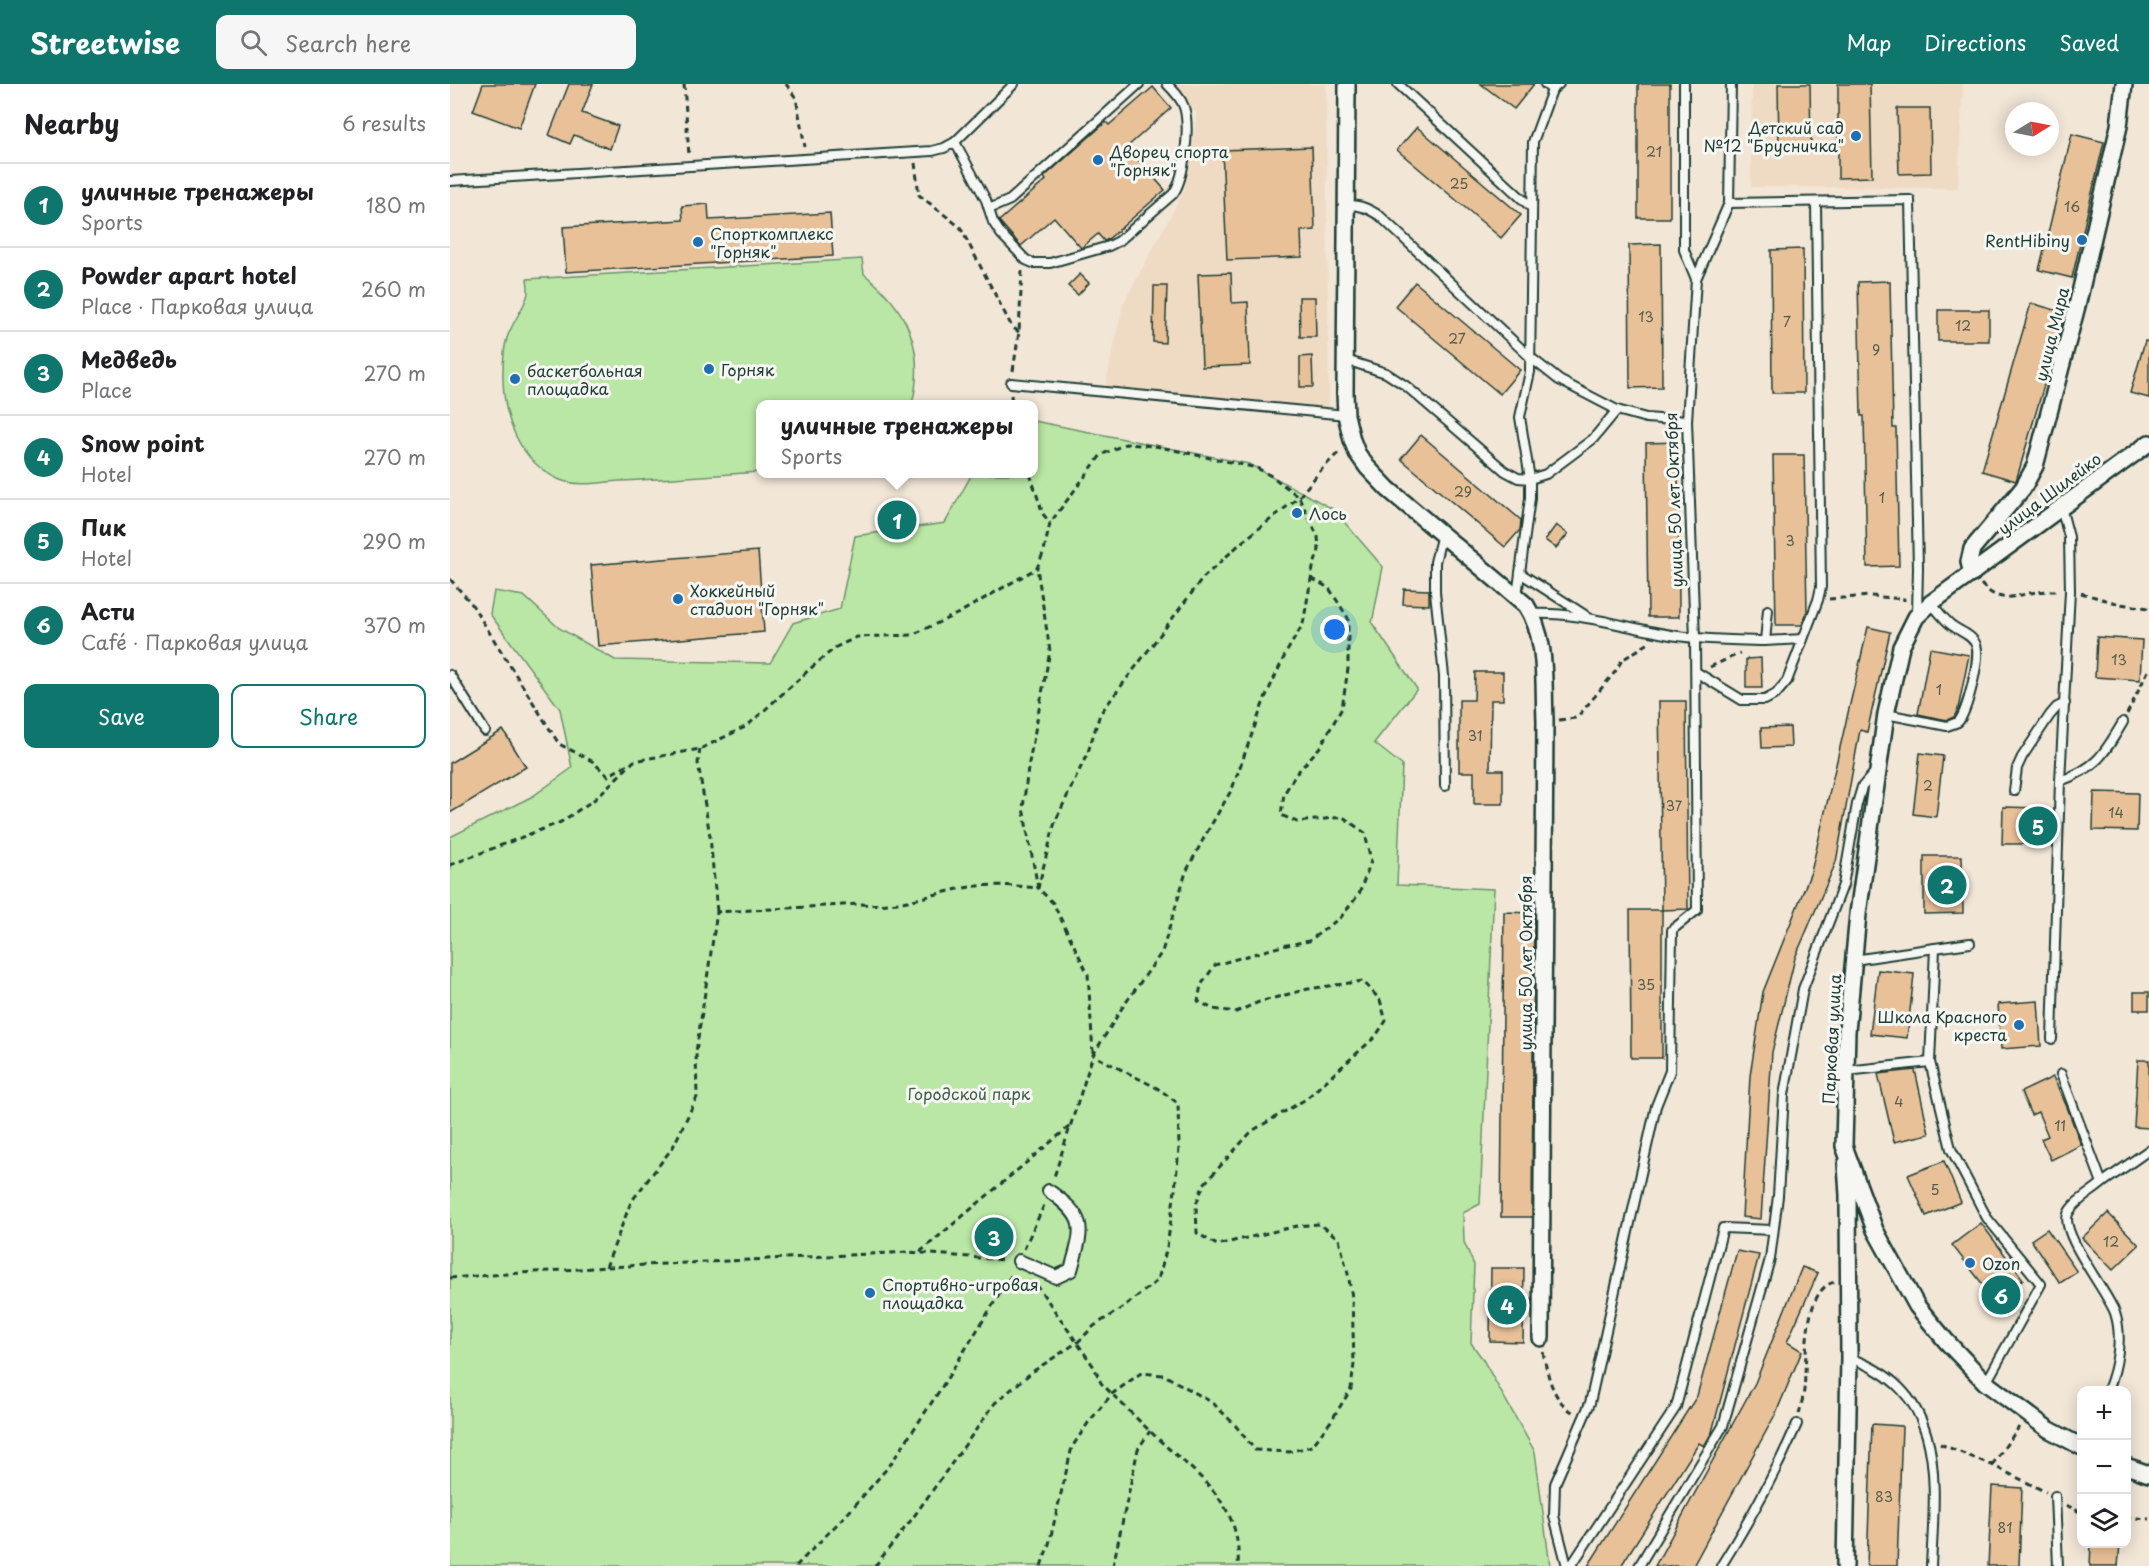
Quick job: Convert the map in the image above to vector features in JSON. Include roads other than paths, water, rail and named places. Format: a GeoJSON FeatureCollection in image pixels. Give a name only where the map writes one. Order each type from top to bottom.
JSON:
{"type":"FeatureCollection","features":[{"type":"Feature","properties":{"kind":"street","name":"улица 50 лет Октября"},"geometry":{"type":"LineString","coordinates":[[1347,84],[1346,415],[1352,440],[1357,453],[1388,489],[1517,596],[1532,614],[1542,641],[1545,720],[1541,1338]]}},
{"type":"Feature","properties":{"kind":"street","name":"улица Мира"},"geometry":{"type":"LineString","coordinates":[[1972,574],[1969,562],[1972,549],[2023,488],[2035,466],[2077,306],[2119,126],[2124,84]]}},
{"type":"Feature","properties":{"kind":"street","name":"улица Шилейко"},"geometry":{"type":"LineString","coordinates":[[1972,574],[2149,443]]}},
{"type":"Feature","properties":{"kind":"street","name":"Парковая улица"},"geometry":{"type":"LineString","coordinates":[[1972,574],[1930,603],[1916,616],[1900,648],[1886,714],[1859,903],[1847,1031],[1844,1146],[1875,1230],[1917,1306],[1986,1383],[2048,1430],[2077,1442]]}},
{"type":"Feature","properties":{"kind":"street"},"geometry":{"type":"LineString","coordinates":[[1844,1146],[1848,1195],[1849,1280],[1845,1566]]}},
{"type":"Feature","properties":{"kind":"street"},"geometry":{"type":"LineString","coordinates":[[1019,1261],[1056,1277],[1071,1270],[1081,1226],[1071,1207],[1049,1191]]}},
{"type":"Feature","properties":{"kind":"street"},"geometry":{"type":"LineString","coordinates":[[2131,1467],[2149,1474]]}},
{"type":"Feature","properties":{"kind":"lane"},"geometry":{"type":"LineString","coordinates":[[450,181],[690,167],[944,148],[955,142],[1014,84]]}},
{"type":"Feature","properties":{"kind":"lane"},"geometry":{"type":"LineString","coordinates":[[989,209],[1010,200],[1138,84]]}},
{"type":"Feature","properties":{"kind":"lane"},"geometry":{"type":"LineString","coordinates":[[955,142],[1000,234],[1026,260],[1040,264],[1050,263],[1119,241],[1178,187],[1182,172],[1186,121],[1184,106],[1180,98],[1167,84]]}},
{"type":"Feature","properties":{"kind":"lane"},"geometry":{"type":"LineString","coordinates":[[1398,84],[1532,208]]}},
{"type":"Feature","properties":{"kind":"lane"},"geometry":{"type":"LineString","coordinates":[[1545,84],[1552,90]]}},
{"type":"Feature","properties":{"kind":"lane"},"geometry":{"type":"LineString","coordinates":[[1517,596],[1530,498],[1530,479],[1520,417],[1529,383],[1533,142],[1552,90],[1559,84]]}},
{"type":"Feature","properties":{"kind":"lane"},"geometry":{"type":"LineString","coordinates":[[1684,84],[1684,250],[1696,279]]}},
{"type":"Feature","properties":{"kind":"lane","name":"улица 50 лет Октября"},"geometry":{"type":"LineString","coordinates":[[1569,1566],[1554,1516],[1555,1484],[1590,1403],[1656,1106],[1670,1071],[1672,930],[1697,910],[1696,672],[1687,421],[1696,279],[1729,204],[1731,84]]}},
{"type":"Feature","properties":{"kind":"lane"},"geometry":{"type":"LineString","coordinates":[[1729,204],[1910,200],[1918,568],[1916,616]]}},
{"type":"Feature","properties":{"kind":"lane"},"geometry":{"type":"LineString","coordinates":[[1696,672],[1742,700],[1765,700],[1776,694],[1787,681],[1818,600],[1821,587],[1816,202]]}},
{"type":"Feature","properties":{"kind":"lane"},"geometry":{"type":"LineString","coordinates":[[1348,205],[1359,205],[1380,216],[1530,357],[1559,380],[1617,410],[1646,418],[1687,421]]}},
{"type":"Feature","properties":{"kind":"lane"},"geometry":{"type":"LineString","coordinates":[[1346,360],[1386,373],[1406,386],[1505,471],[1518,478],[1530,479],[1546,474],[1593,440],[1617,410]]}},
{"type":"Feature","properties":{"kind":"lane"},"geometry":{"type":"LineString","coordinates":[[1011,383],[1346,415]]}},
{"type":"Feature","properties":{"kind":"lane"},"geometry":{"type":"LineString","coordinates":[[2052,1040],[2070,550],[2061,507]]}},
{"type":"Feature","properties":{"kind":"lane"},"geometry":{"type":"LineString","coordinates":[[1442,534],[1435,562],[1435,592],[1444,676],[1445,786]]}},
{"type":"Feature","properties":{"kind":"lane"},"geometry":{"type":"LineString","coordinates":[[1520,573],[1586,616]]}},
{"type":"Feature","properties":{"kind":"lane"},"geometry":{"type":"LineString","coordinates":[[1886,714],[1947,726],[1958,722],[1966,710],[1977,655],[1976,644],[1950,624],[1930,603]]}},
{"type":"Feature","properties":{"kind":"lane"},"geometry":{"type":"LineString","coordinates":[[1765,641],[1768,610]]}},
{"type":"Feature","properties":{"kind":"lane"},"geometry":{"type":"LineString","coordinates":[[1532,614],[1586,616],[1695,639],[1765,641],[1803,639]]}},
{"type":"Feature","properties":{"kind":"lane"},"geometry":{"type":"LineString","coordinates":[[450,675],[485,731]]}},
{"type":"Feature","properties":{"kind":"lane"},"geometry":{"type":"LineString","coordinates":[[2014,791],[2017,768],[2022,757],[2057,707],[2065,703]]}},
{"type":"Feature","properties":{"kind":"lane"},"geometry":{"type":"LineString","coordinates":[[2060,781],[2076,775],[2101,758],[2123,723]]}},
{"type":"Feature","properties":{"kind":"lane"},"geometry":{"type":"LineString","coordinates":[[1639,1566],[1723,1426],[1770,1259],[1778,1196],[1784,1095],[1803,989],[1843,885],[1862,787],[1879,769]]}},
{"type":"Feature","properties":{"kind":"lane"},"geometry":{"type":"LineString","coordinates":[[1853,960],[1970,943]]}},
{"type":"Feature","properties":{"kind":"lane"},"geometry":{"type":"LineString","coordinates":[[1935,948],[1930,1062],[1951,1149],[1987,1218],[2042,1284],[1986,1383]]}},
{"type":"Feature","properties":{"kind":"lane"},"geometry":{"type":"LineString","coordinates":[[1846,1071],[1930,1062]]}},
{"type":"Feature","properties":{"kind":"lane"},"geometry":{"type":"LineString","coordinates":[[2061,1074],[2102,1183]]}},
{"type":"Feature","properties":{"kind":"lane"},"geometry":{"type":"LineString","coordinates":[[2110,1386],[2115,1373],[2119,1344],[2115,1314],[2070,1236],[2068,1213],[2102,1183],[2149,1150]]}},
{"type":"Feature","properties":{"kind":"lane"},"geometry":{"type":"LineString","coordinates":[[1569,1566],[1676,1407],[1723,1228],[1773,1230]]}},
{"type":"Feature","properties":{"kind":"lane"},"geometry":{"type":"LineString","coordinates":[[1849,1358],[1876,1370],[1905,1394],[1919,1412],[1929,1440],[1933,1470],[1931,1566]]}},
{"type":"Feature","properties":{"kind":"lane"},"geometry":{"type":"LineString","coordinates":[[1721,1566],[1760,1501],[1797,1424]]}},
{"type":"Feature","properties":{"kind":"lane"},"geometry":{"type":"LineString","coordinates":[[2055,1497],[2058,1566]]}},
{"type":"Feature","properties":{"kind":"place","name":"Детский сад №12 \"Брусничка\""},"geometry":{"type":"Point","coordinates":[1856,136]}},
{"type":"Feature","properties":{"kind":"place","name":"Дворец спорта \"Горняк\""},"geometry":{"type":"Point","coordinates":[1098,160]}},
{"type":"Feature","properties":{"kind":"place","name":"RentHibiny"},"geometry":{"type":"Point","coordinates":[2082,240]}},
{"type":"Feature","properties":{"kind":"place","name":"Спорткомплекс \"Горняк\""},"geometry":{"type":"Point","coordinates":[698,242]}},
{"type":"Feature","properties":{"kind":"place","name":"Горняк"},"geometry":{"type":"Point","coordinates":[709,369]}},
{"type":"Feature","properties":{"kind":"place","name":"баскетбольная площадка"},"geometry":{"type":"Point","coordinates":[515,379]}},
{"type":"Feature","properties":{"kind":"place","name":"Лось"},"geometry":{"type":"Point","coordinates":[1297,513]}},
{"type":"Feature","properties":{"kind":"place","name":"уличные тренажеры"},"geometry":{"type":"Point","coordinates":[897,520]}},
{"type":"Feature","properties":{"kind":"place","name":"Хоккейный стадион \"Горняк\""},"geometry":{"type":"Point","coordinates":[678,599]}},
{"type":"Feature","properties":{"kind":"place","name":"Пик"},"geometry":{"type":"Point","coordinates":[2038,826]}},
{"type":"Feature","properties":{"kind":"place","name":"Powder apart hotel"},"geometry":{"type":"Point","coordinates":[1947,885]}},
{"type":"Feature","properties":{"kind":"place","name":"Школа Красного креста"},"geometry":{"type":"Point","coordinates":[2019,1025]}},
{"type":"Feature","properties":{"kind":"place","name":"Медведь"},"geometry":{"type":"Point","coordinates":[994,1237]}},
{"type":"Feature","properties":{"kind":"place","name":"Ozon"},"geometry":{"type":"Point","coordinates":[1970,1263]}},
{"type":"Feature","properties":{"kind":"place","name":"Спортивно-игровая площадка"},"geometry":{"type":"Point","coordinates":[870,1293]}},
{"type":"Feature","properties":{"kind":"place","name":"Асти"},"geometry":{"type":"Point","coordinates":[2001,1295]}},
{"type":"Feature","properties":{"kind":"place","name":"Snow point"},"geometry":{"type":"Point","coordinates":[1507,1305]}},
{"type":"Feature","properties":{"kind":"park label","name":"Городской парк"},"geometry":{"type":"Point","coordinates":[969,1093]}}]}
